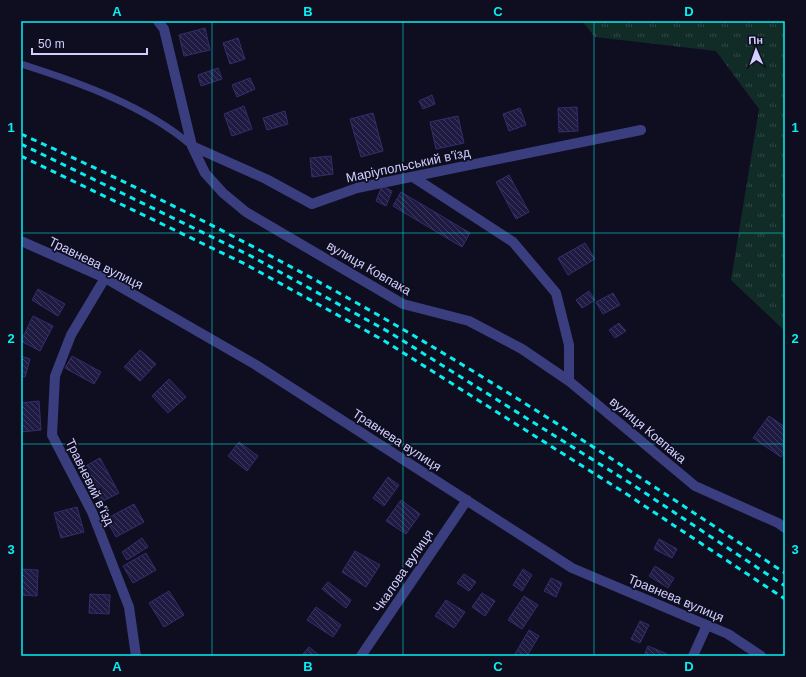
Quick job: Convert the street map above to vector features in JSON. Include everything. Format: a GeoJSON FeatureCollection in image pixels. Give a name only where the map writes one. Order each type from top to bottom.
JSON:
{"type":"FeatureCollection","features":[{"type":"Feature","properties":{"kind":"street","name":"вулиця Ковпака"},"geometry":{"type":"LineString","coordinates":[[158,21],[164,29],[192,146],[205,173],[222,193],[246,212],[403,304],[469,322],[522,349],[569,381],[695,486],[778,523],[785,528]]}},
{"type":"Feature","properties":{"kind":"street","name":"Маріупольський в'їзд"},"geometry":{"type":"LineString","coordinates":[[192,146],[266,178],[312,204],[357,188],[641,130]]}},
{"type":"Feature","properties":{"kind":"street"},"geometry":{"type":"LineString","coordinates":[[413,176],[513,242],[556,293],[569,345],[569,381]]}},
{"type":"Feature","properties":{"kind":"street","name":"Травнева вулиця"},"geometry":{"type":"LineString","coordinates":[[21,241],[105,278],[256,365],[572,568],[728,634],[761,656]]}},
{"type":"Feature","properties":{"kind":"street","name":"Травневий в'їзд"},"geometry":{"type":"LineString","coordinates":[[105,278],[71,335],[55,376],[52,436],[92,512],[129,607],[136,656]]}},
{"type":"Feature","properties":{"kind":"street","name":"Чкалова вулиця"},"geometry":{"type":"LineString","coordinates":[[361,656],[467,500]]}},
{"type":"Feature","properties":{"kind":"street"},"geometry":{"type":"LineString","coordinates":[[693,656],[707,625]]}},
{"type":"Feature","properties":{"kind":"lane"},"geometry":{"type":"LineString","coordinates":[[21,64],[60,76],[147,114],[173,130],[192,146]]}},
{"type":"Feature","properties":{"kind":"green space"},"geometry":{"type":"Polygon","coordinates":[[[582,21],[785,21],[785,331],[731,280],[759,109],[716,51],[595,37],[582,21]]]}},
{"type":"Feature","properties":{"kind":"building"},"geometry":{"type":"Polygon","coordinates":[[[205,28],[210,50],[184,56],[179,35],[205,28]]]}},
{"type":"Feature","properties":{"kind":"building"},"geometry":{"type":"Polygon","coordinates":[[[238,38],[245,59],[230,64],[223,43],[238,38]]]}},
{"type":"Feature","properties":{"kind":"building"},"geometry":{"type":"Polygon","coordinates":[[[218,68],[222,79],[201,86],[198,75],[218,68]]]}},
{"type":"Feature","properties":{"kind":"building"},"geometry":{"type":"Polygon","coordinates":[[[250,78],[255,89],[237,97],[232,85],[250,78]]]}},
{"type":"Feature","properties":{"kind":"building"},"geometry":{"type":"Polygon","coordinates":[[[432,95],[435,104],[423,109],[419,101],[432,95]]]}},
{"type":"Feature","properties":{"kind":"building"},"geometry":{"type":"Polygon","coordinates":[[[244,106],[252,129],[232,136],[224,114],[244,106]]]}},
{"type":"Feature","properties":{"kind":"building"},"geometry":{"type":"Polygon","coordinates":[[[577,107],[578,131],[559,132],[558,108],[577,107]]]}},
{"type":"Feature","properties":{"kind":"building"},"geometry":{"type":"Polygon","coordinates":[[[520,108],[526,125],[509,131],[503,114],[520,108]]]}},
{"type":"Feature","properties":{"kind":"building"},"geometry":{"type":"Polygon","coordinates":[[[285,111],[288,124],[267,130],[263,118],[285,111]]]}},
{"type":"Feature","properties":{"kind":"building"},"geometry":{"type":"Polygon","coordinates":[[[373,113],[383,151],[361,157],[350,119],[373,113]]]}},
{"type":"Feature","properties":{"kind":"building"},"geometry":{"type":"Polygon","coordinates":[[[458,116],[464,143],[436,149],[430,122],[458,116]]]}},
{"type":"Feature","properties":{"kind":"building"},"geometry":{"type":"Polygon","coordinates":[[[331,156],[333,174],[312,177],[310,158],[331,156]]]}},
{"type":"Feature","properties":{"kind":"building"},"geometry":{"type":"Polygon","coordinates":[[[509,175],[529,212],[516,219],[496,182],[509,175]]]}},
{"type":"Feature","properties":{"kind":"building"},"geometry":{"type":"Polygon","coordinates":[[[382,186],[392,191],[386,206],[376,201],[382,186]]]}},
{"type":"Feature","properties":{"kind":"building"},"geometry":{"type":"Polygon","coordinates":[[[401,192],[470,233],[462,247],[393,206],[401,192]]]}},
{"type":"Feature","properties":{"kind":"building"},"geometry":{"type":"Polygon","coordinates":[[[585,243],[595,259],[568,275],[558,258],[585,243]]]}},
{"type":"Feature","properties":{"kind":"building"},"geometry":{"type":"Polygon","coordinates":[[[38,289],[65,304],[58,316],[32,300],[38,289]]]}},
{"type":"Feature","properties":{"kind":"building"},"geometry":{"type":"Polygon","coordinates":[[[589,291],[595,300],[582,308],[576,300],[589,291]]]}},
{"type":"Feature","properties":{"kind":"building"},"geometry":{"type":"Polygon","coordinates":[[[613,293],[620,305],[603,314],[596,302],[613,293]]]}},
{"type":"Feature","properties":{"kind":"building"},"geometry":{"type":"Polygon","coordinates":[[[33,316],[53,326],[40,351],[21,341],[33,316]]]}},
{"type":"Feature","properties":{"kind":"building"},"geometry":{"type":"Polygon","coordinates":[[[619,323],[626,331],[615,338],[609,330],[619,323]]]}},
{"type":"Feature","properties":{"kind":"building"},"geometry":{"type":"Polygon","coordinates":[[[140,350],[156,364],[140,381],[124,367],[140,350]]]}},
{"type":"Feature","properties":{"kind":"building"},"geometry":{"type":"Polygon","coordinates":[[[21,356],[30,359],[25,377],[21,376],[21,356]]]}},
{"type":"Feature","properties":{"kind":"building"},"geometry":{"type":"Polygon","coordinates":[[[72,356],[101,372],[94,384],[65,368],[72,356]]]}},
{"type":"Feature","properties":{"kind":"building"},"geometry":{"type":"Polygon","coordinates":[[[169,379],[186,397],[168,413],[152,396],[169,379]]]}},
{"type":"Feature","properties":{"kind":"building"},"geometry":{"type":"Polygon","coordinates":[[[39,401],[41,430],[21,432],[21,403],[39,401]]]}},
{"type":"Feature","properties":{"kind":"building"},"geometry":{"type":"Polygon","coordinates":[[[769,416],[785,427],[785,452],[781,457],[753,438],[769,416]]]}},
{"type":"Feature","properties":{"kind":"building"},"geometry":{"type":"Polygon","coordinates":[[[239,442],[258,456],[247,471],[228,456],[239,442]]]}},
{"type":"Feature","properties":{"kind":"building"},"geometry":{"type":"Polygon","coordinates":[[[100,458],[119,493],[101,502],[82,468],[100,458]]]}},
{"type":"Feature","properties":{"kind":"building"},"geometry":{"type":"Polygon","coordinates":[[[388,477],[399,485],[384,506],[373,498],[388,477]]]}},
{"type":"Feature","properties":{"kind":"building"},"geometry":{"type":"Polygon","coordinates":[[[401,500],[420,514],[406,534],[386,521],[401,500]]]}},
{"type":"Feature","properties":{"kind":"building"},"geometry":{"type":"Polygon","coordinates":[[[134,504],[144,522],[116,537],[106,519],[134,504]]]}},
{"type":"Feature","properties":{"kind":"building"},"geometry":{"type":"Polygon","coordinates":[[[77,507],[84,532],[61,538],[54,513],[77,507]]]}},
{"type":"Feature","properties":{"kind":"building"},"geometry":{"type":"Polygon","coordinates":[[[142,538],[148,547],[127,560],[122,552],[142,538]]]}},
{"type":"Feature","properties":{"kind":"building"},"geometry":{"type":"Polygon","coordinates":[[[659,539],[677,549],[672,558],[654,549],[659,539]]]}},
{"type":"Feature","properties":{"kind":"building"},"geometry":{"type":"Polygon","coordinates":[[[355,551],[380,565],[366,587],[342,572],[355,551]]]}},
{"type":"Feature","properties":{"kind":"building"},"geometry":{"type":"Polygon","coordinates":[[[146,553],[156,570],[133,583],[123,566],[146,553]]]}},
{"type":"Feature","properties":{"kind":"building"},"geometry":{"type":"Polygon","coordinates":[[[655,566],[674,578],[668,588],[649,576],[655,566]]]}},
{"type":"Feature","properties":{"kind":"building"},"geometry":{"type":"Polygon","coordinates":[[[21,569],[38,570],[37,596],[21,595],[21,569]]]}},
{"type":"Feature","properties":{"kind":"building"},"geometry":{"type":"Polygon","coordinates":[[[523,569],[532,575],[522,591],[513,585],[523,569]]]}},
{"type":"Feature","properties":{"kind":"building"},"geometry":{"type":"Polygon","coordinates":[[[464,574],[476,582],[469,591],[457,583],[464,574]]]}},
{"type":"Feature","properties":{"kind":"building"},"geometry":{"type":"Polygon","coordinates":[[[551,578],[562,583],[556,597],[544,591],[551,578]]]}},
{"type":"Feature","properties":{"kind":"building"},"geometry":{"type":"Polygon","coordinates":[[[328,582],[351,600],[346,608],[322,589],[328,582]]]}},
{"type":"Feature","properties":{"kind":"building"},"geometry":{"type":"Polygon","coordinates":[[[169,591],[184,615],[164,627],[149,603],[169,591]]]}},
{"type":"Feature","properties":{"kind":"building"},"geometry":{"type":"Polygon","coordinates":[[[482,593],[495,601],[485,616],[472,607],[482,593]]]}},
{"type":"Feature","properties":{"kind":"building"},"geometry":{"type":"Polygon","coordinates":[[[90,594],[110,595],[109,614],[89,613],[90,594]]]}},
{"type":"Feature","properties":{"kind":"building"},"geometry":{"type":"Polygon","coordinates":[[[524,596],[538,605],[522,629],[508,620],[524,596]]]}},
{"type":"Feature","properties":{"kind":"building"},"geometry":{"type":"Polygon","coordinates":[[[446,600],[465,612],[454,628],[435,616],[446,600]]]}},
{"type":"Feature","properties":{"kind":"building"},"geometry":{"type":"Polygon","coordinates":[[[316,607],[341,625],[333,637],[307,620],[316,607]]]}},
{"type":"Feature","properties":{"kind":"building"},"geometry":{"type":"Polygon","coordinates":[[[640,621],[649,625],[640,643],[631,639],[640,621]]]}},
{"type":"Feature","properties":{"kind":"building"},"geometry":{"type":"Polygon","coordinates":[[[529,630],[539,636],[527,656],[519,656],[515,654],[529,630]]]}},
{"type":"Feature","properties":{"kind":"building"},"geometry":{"type":"Polygon","coordinates":[[[648,646],[667,654],[667,656],[644,656],[648,646]]]}},
{"type":"Feature","properties":{"kind":"building"},"geometry":{"type":"Polygon","coordinates":[[[309,647],[320,656],[306,656],[303,654],[309,647]]]}},
{"type":"Feature","properties":{"kind":"railway"},"geometry":{"type":"LineString","coordinates":[[21,134],[163,201],[347,297],[542,414],[785,573]]}},
{"type":"Feature","properties":{"kind":"railway"},"geometry":{"type":"LineString","coordinates":[[21,144],[249,255],[389,332],[630,483],[785,586]]}},
{"type":"Feature","properties":{"kind":"railway"},"geometry":{"type":"LineString","coordinates":[[21,156],[245,264],[383,340],[625,493],[785,599]]}}]}
